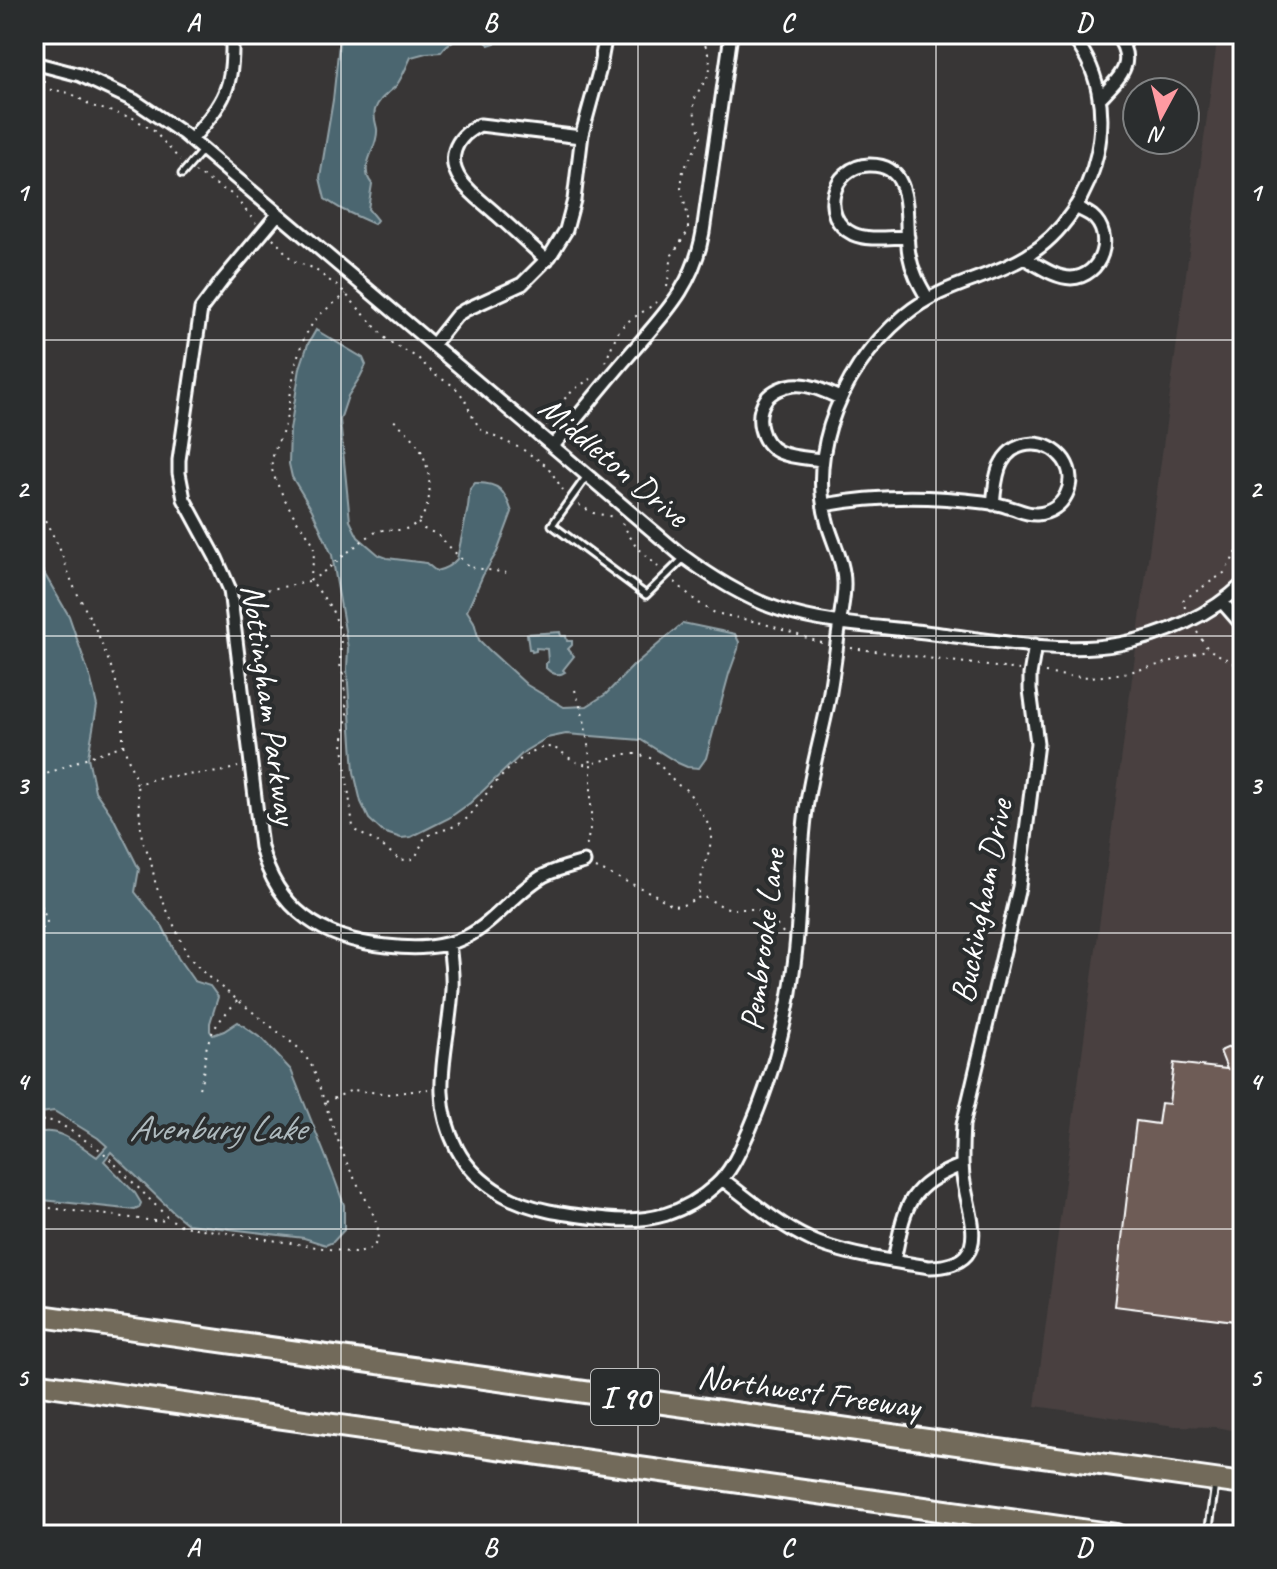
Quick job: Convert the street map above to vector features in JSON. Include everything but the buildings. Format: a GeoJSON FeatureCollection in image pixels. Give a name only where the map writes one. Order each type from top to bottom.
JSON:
{"type":"FeatureCollection","features":[{"type":"Feature","properties":{"kind":"highway","name":"Northwest Freeway"},"geometry":{"type":"LineString","coordinates":[[34,1315],[1243,1484]]}},
{"type":"Feature","properties":{"kind":"highway","name":"I 90"},"geometry":{"type":"LineString","coordinates":[[34,1383],[1117,1535]]}},
{"type":"Feature","properties":{"kind":"street"},"geometry":{"type":"LineString","coordinates":[[191,140],[226,92],[231,76],[232,34]]}},
{"type":"Feature","properties":{"kind":"street"},"geometry":{"type":"LineString","coordinates":[[433,345],[457,315],[522,284],[547,260],[562,238],[571,216],[581,137],[606,34]]}},
{"type":"Feature","properties":{"kind":"street"},"geometry":{"type":"LineString","coordinates":[[553,446],[673,303],[693,269],[703,232],[731,34]]}},
{"type":"Feature","properties":{"kind":"street"},"geometry":{"type":"LineString","coordinates":[[840,398],[796,384],[774,392],[766,398],[762,408],[761,431],[771,447],[780,453],[822,460],[840,398],[851,376],[864,357],[906,315],[950,287],[1011,266],[1048,241],[1063,226],[1091,173],[1100,135],[1100,98],[1089,60],[1070,34]]}},
{"type":"Feature","properties":{"kind":"street"},"geometry":{"type":"LineString","coordinates":[[1100,98],[1126,67],[1126,54],[1116,34]]}},
{"type":"Feature","properties":{"kind":"street","name":"Middleton Drive"},"geometry":{"type":"LineString","coordinates":[[34,63],[80,75],[135,101],[191,140],[685,557],[718,581],[760,602],[805,616],[840,622],[1084,648],[1156,635],[1222,602],[1243,584]]}},
{"type":"Feature","properties":{"kind":"street"},"geometry":{"type":"LineString","coordinates":[[547,260],[465,186],[455,170],[453,155],[465,135],[480,125],[581,137]]}},
{"type":"Feature","properties":{"kind":"street"},"geometry":{"type":"LineString","coordinates":[[908,237],[860,236],[846,230],[839,222],[832,203],[837,183],[857,166],[880,166],[896,177],[906,196],[908,237],[908,250],[914,274],[928,299]]}},
{"type":"Feature","properties":{"kind":"street"},"geometry":{"type":"LineString","coordinates":[[1024,258],[1054,274],[1072,278],[1087,273],[1097,264],[1104,249],[1102,230],[1093,216],[1075,207]]}},
{"type":"Feature","properties":{"kind":"street","name":"Nottingham Parkway"},"geometry":{"type":"LineString","coordinates":[[278,214],[201,309],[179,460],[184,499],[225,576],[231,597],[265,860],[281,889],[299,911],[321,928],[367,944],[418,948],[449,944],[484,926],[542,877],[584,862]]}},
{"type":"Feature","properties":{"kind":"street"},"geometry":{"type":"LineString","coordinates":[[824,505],[921,496],[993,504],[1030,514],[1046,513],[1066,496],[1071,479],[1069,469],[1057,452],[1047,446],[1039,443],[1019,447],[1005,456],[1000,464],[993,504]]}},
{"type":"Feature","properties":{"kind":"street","name":"Pembrooke Lane"},"geometry":{"type":"LineString","coordinates":[[449,944],[453,983],[442,1062],[444,1117],[468,1165],[492,1188],[533,1208],[624,1221],[645,1220],[671,1213],[693,1203],[722,1179],[741,1147],[768,1080],[787,1012],[797,941],[806,810],[829,700],[844,579],[828,527],[822,460]]}},
{"type":"Feature","properties":{"kind":"street"},"geometry":{"type":"LineString","coordinates":[[1222,602],[1243,626]]}},
{"type":"Feature","properties":{"kind":"street","name":"Buckingham Drive"},"geometry":{"type":"LineString","coordinates":[[722,1179],[770,1215],[811,1241],[825,1246],[930,1267],[956,1263],[968,1252],[974,1236],[962,1165],[965,1114],[1019,887],[1037,743],[1030,690],[1035,645]]}},
{"type":"Feature","properties":{"kind":"street"},"geometry":{"type":"LineString","coordinates":[[894,1261],[906,1210],[913,1197],[932,1178],[962,1165]]}},
{"type":"Feature","properties":{"kind":"lane"},"geometry":{"type":"LineString","coordinates":[[182,174],[203,150]]}},
{"type":"Feature","properties":{"kind":"lane"},"geometry":{"type":"LineString","coordinates":[[588,475],[552,525],[646,595],[685,557]]}},
{"type":"Feature","properties":{"kind":"lane"},"geometry":{"type":"LineString","coordinates":[[1208,1535],[1215,1480]]}},
{"type":"Feature","properties":{"kind":"path"},"geometry":{"type":"LineString","coordinates":[[665,292],[672,255],[688,231],[681,182],[683,171],[701,138],[693,106],[710,69],[704,34]]}},
{"type":"Feature","properties":{"kind":"path"},"geometry":{"type":"LineString","coordinates":[[34,88],[72,94],[92,106],[144,123],[188,167],[233,195],[251,219],[293,261],[313,268],[346,294],[388,341],[418,358],[435,375],[454,386],[482,431],[522,449],[548,467],[562,489],[587,510],[617,517],[641,552],[697,602],[715,613],[762,623],[837,646],[1074,676],[1103,676],[1208,649]]}},
{"type":"Feature","properties":{"kind":"path"},"geometry":{"type":"LineString","coordinates":[[34,208],[45,175],[38,150],[44,89]]}},
{"type":"Feature","properties":{"kind":"path"},"geometry":{"type":"LineString","coordinates":[[309,582],[314,548],[312,541],[291,510],[271,467],[283,431],[301,346],[320,314],[346,294]]}},
{"type":"Feature","properties":{"kind":"path"},"geometry":{"type":"LineString","coordinates":[[605,364],[623,325],[657,302]]}},
{"type":"Feature","properties":{"kind":"path"},"geometry":{"type":"LineString","coordinates":[[539,435],[569,392],[592,378]]}},
{"type":"Feature","properties":{"kind":"path"},"geometry":{"type":"LineString","coordinates":[[231,597],[309,582],[380,530],[401,531],[417,522],[425,510],[430,492],[429,472],[417,443],[391,418]]}},
{"type":"Feature","properties":{"kind":"path"},"geometry":{"type":"LineString","coordinates":[[34,499],[59,547],[113,672],[123,706],[124,745],[137,784],[142,840],[150,857],[156,886],[184,948],[194,965],[301,1050],[313,1068],[348,1165],[376,1219],[376,1244],[371,1250],[354,1253],[183,1226],[170,1220],[102,1151],[57,1122],[46,1120],[34,1123]]}},
{"type":"Feature","properties":{"kind":"path"},"geometry":{"type":"LineString","coordinates":[[417,522],[443,539],[469,567],[507,573]]}},
{"type":"Feature","properties":{"kind":"path"},"geometry":{"type":"LineString","coordinates":[[1243,542],[1224,573],[1183,600],[1208,649],[1232,662],[1243,673]]}},
{"type":"Feature","properties":{"kind":"path"},"geometry":{"type":"LineString","coordinates":[[309,582],[313,583],[331,608],[341,634],[340,665],[347,714],[343,747],[356,831],[400,860],[413,859],[425,837],[464,822],[491,788],[520,761],[541,748],[556,749],[580,765],[625,754],[650,758],[675,783],[688,791],[711,829],[710,851],[702,871],[699,897]]}},
{"type":"Feature","properties":{"kind":"path"},"geometry":{"type":"LineString","coordinates":[[575,690],[584,719],[591,764],[591,823],[584,862],[673,906],[702,896],[733,909],[754,909],[774,922],[783,934],[797,941]]}},
{"type":"Feature","properties":{"kind":"path"},"geometry":{"type":"LineString","coordinates":[[34,810],[44,775],[124,745]]}},
{"type":"Feature","properties":{"kind":"path"},"geometry":{"type":"LineString","coordinates":[[137,784],[161,777],[220,772],[251,763]]}},
{"type":"Feature","properties":{"kind":"path"},"geometry":{"type":"LineString","coordinates":[[34,883],[47,922],[34,940]]}},
{"type":"Feature","properties":{"kind":"path"},"geometry":{"type":"LineString","coordinates":[[199,1088],[214,1031],[238,1000]]}},
{"type":"Feature","properties":{"kind":"path"},"geometry":{"type":"LineString","coordinates":[[325,1103],[352,1090],[390,1094],[441,1089]]}},
{"type":"Feature","properties":{"kind":"path"},"geometry":{"type":"LineString","coordinates":[[34,1206],[155,1221],[170,1220]]}},
{"type":"Feature","properties":{"kind":"shaded area"},"geometry":{"type":"Polygon","coordinates":[[[1218,34],[1243,34],[1243,1432],[1215,1427],[1175,1426],[1035,1406],[1218,34]]]}},
{"type":"Feature","properties":{"kind":"water"},"geometry":{"type":"Polygon","coordinates":[[[340,34],[523,34],[489,45],[478,36],[467,35],[452,41],[441,52],[411,57],[396,86],[381,99],[375,110],[377,136],[367,171],[372,184],[368,209],[377,220],[374,224],[325,199],[320,178],[340,34]]]}},
{"type":"Feature","properties":{"kind":"water"},"geometry":{"type":"Polygon","coordinates":[[[524,34],[583,34],[583,37],[578,42],[524,34]]]}},
{"type":"Feature","properties":{"kind":"water"},"geometry":{"type":"Polygon","coordinates":[[[316,330],[363,358],[366,365],[348,396],[340,420],[350,521],[358,537],[379,555],[426,563],[436,571],[457,559],[470,489],[475,483],[495,486],[507,498],[512,512],[497,552],[467,611],[479,640],[527,685],[564,707],[587,706],[606,694],[683,623],[735,634],[738,649],[706,758],[699,768],[678,763],[641,740],[566,734],[547,738],[525,751],[470,803],[449,818],[411,837],[401,838],[383,832],[369,819],[361,802],[354,772],[348,648],[332,555],[312,510],[292,477],[289,464],[290,430],[300,368],[316,330]]]}},
{"type":"Feature","properties":{"kind":"water","name":"Avenbury Lake"},"geometry":{"type":"Polygon","coordinates":[[[34,556],[69,616],[91,680],[97,706],[88,757],[95,791],[113,817],[139,869],[135,892],[163,927],[178,958],[194,981],[210,986],[218,997],[210,1023],[213,1035],[238,1022],[262,1039],[291,1070],[344,1205],[344,1230],[333,1242],[326,1245],[304,1238],[188,1224],[111,1152],[104,1161],[135,1193],[141,1203],[139,1208],[34,1199],[34,1135],[42,1132],[59,1134],[97,1157],[107,1146],[54,1111],[34,1114],[34,556]]]}},
{"type":"Feature","properties":{"kind":"water"},"geometry":{"type":"Polygon","coordinates":[[[560,632],[567,641],[572,641],[568,649],[574,656],[563,670],[565,672],[557,675],[546,668],[547,649],[536,648],[532,652],[527,634],[560,632]]]}}]}
